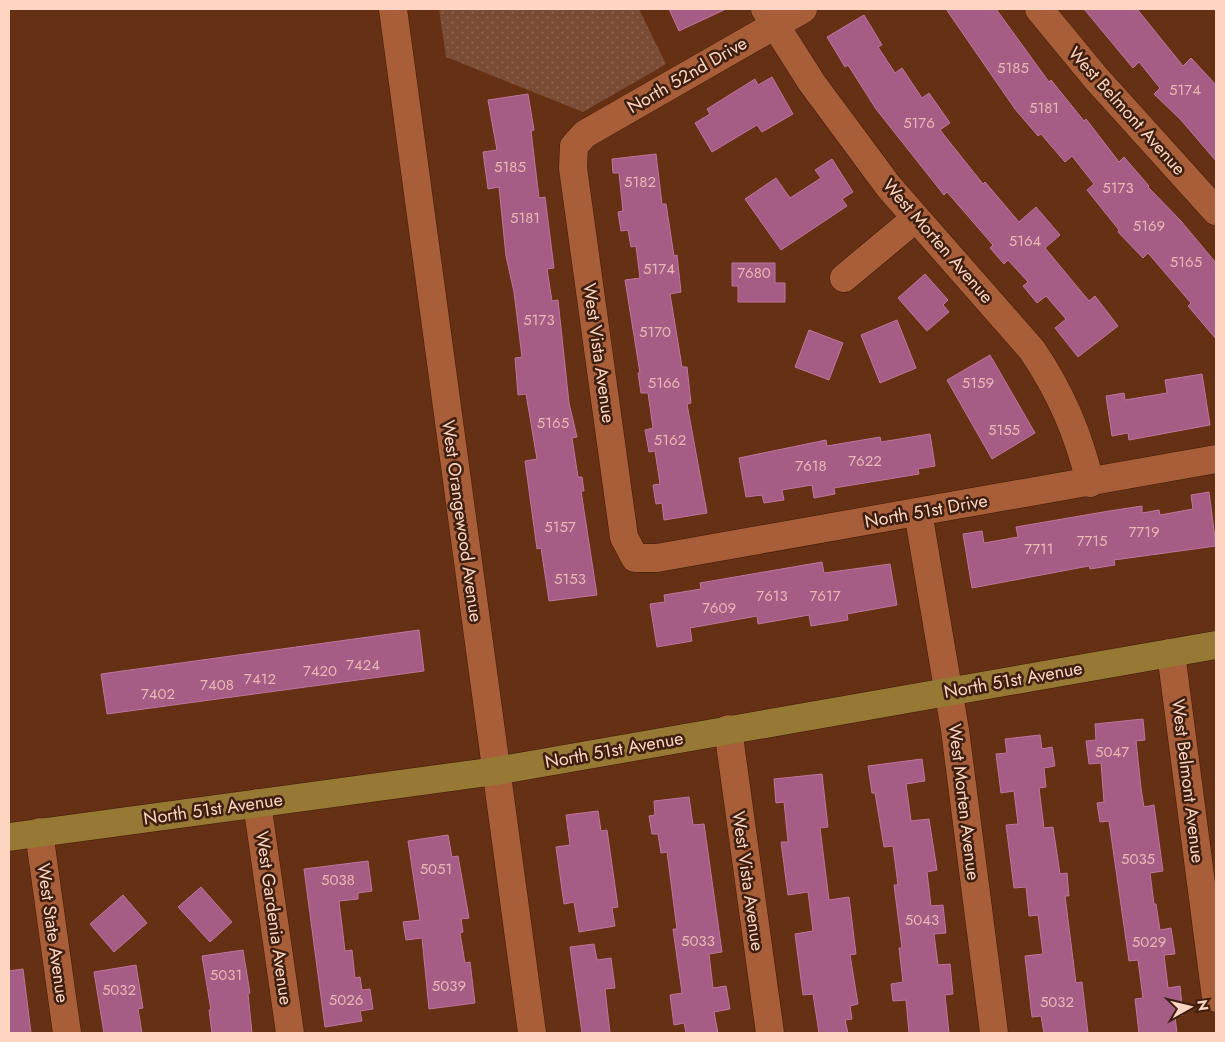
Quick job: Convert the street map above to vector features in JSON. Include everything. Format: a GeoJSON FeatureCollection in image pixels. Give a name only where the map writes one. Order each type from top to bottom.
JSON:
{"type":"FeatureCollection","features":[{"type":"Feature","properties":{"kind":"main road","name":"North 51st Avenue"},"geometry":{"type":"LineString","coordinates":[[9,837],[496,771],[948,690],[1216,645]]}},
{"type":"Feature","properties":{"kind":"street","name":"West Orangewood Avenue"},"geometry":{"type":"LineString","coordinates":[[393,9],[532,1033]]}},
{"type":"Feature","properties":{"kind":"street","name":"North 52nd Drive"},"geometry":{"type":"LineString","coordinates":[[574,146],[585,134],[770,17],[804,9]]}},
{"type":"Feature","properties":{"kind":"street","name":"West Belmont Avenue"},"geometry":{"type":"LineString","coordinates":[[1039,9],[1095,77],[1216,211]]}},
{"type":"Feature","properties":{"kind":"street","name":"West Morten Avenue"},"geometry":{"type":"LineString","coordinates":[[770,17],[846,130],[916,218],[1032,350],[1051,377],[1072,422],[1090,483]]}},
{"type":"Feature","properties":{"kind":"street","name":"West Vista Avenue"},"geometry":{"type":"LineString","coordinates":[[574,146],[572,168],[624,537],[635,558]]}},
{"type":"Feature","properties":{"kind":"street"},"geometry":{"type":"LineString","coordinates":[[844,278],[916,218]]}},
{"type":"Feature","properties":{"kind":"street","name":"North 51st Drive"},"geometry":{"type":"LineString","coordinates":[[635,558],[657,558],[1090,483],[1216,459]]}},
{"type":"Feature","properties":{"kind":"street","name":"West Morten Avenue"},"geometry":{"type":"LineString","coordinates":[[918,512],[948,690],[994,1033]]}},
{"type":"Feature","properties":{"kind":"street","name":"West Belmont Avenue"},"geometry":{"type":"LineString","coordinates":[[1171,653],[1216,998]]}},
{"type":"Feature","properties":{"kind":"street","name":"West Vista Avenue"},"geometry":{"type":"LineString","coordinates":[[728,729],[770,1033]]}},
{"type":"Feature","properties":{"kind":"street","name":"West Gardenia Avenue"},"geometry":{"type":"LineString","coordinates":[[257,803],[290,1033]]}},
{"type":"Feature","properties":{"kind":"street","name":"West State Avenue"},"geometry":{"type":"LineString","coordinates":[[39,832],[68,1033]]}},
{"type":"Feature","properties":{"kind":"shaded area"},"geometry":{"type":"Polygon","coordinates":[[[439,9],[639,9],[666,64],[583,112],[446,57],[439,9]]]}},
{"type":"Feature","properties":{"kind":"building"},"geometry":{"type":"Polygon","coordinates":[[[669,9],[726,9],[679,31],[669,9]]]}},
{"type":"Feature","properties":{"kind":"building"},"geometry":{"type":"Polygon","coordinates":[[[946,9],[996,9],[1049,82],[1051,80],[1084,121],[1086,119],[1119,162],[1124,157],[1148,187],[1181,221],[1216,263],[1216,339],[1188,306],[1191,303],[1148,253],[1143,258],[1118,232],[1119,230],[1087,190],[1094,184],[1072,156],[1065,162],[1041,134],[1038,136],[1015,109],[946,9]]]}},
{"type":"Feature","properties":{"kind":"building"},"geometry":{"type":"Polygon","coordinates":[[[1084,9],[1137,9],[1183,66],[1191,58],[1216,85],[1216,161],[1181,120],[1154,94],[1160,88],[1139,62],[1133,68],[1084,9]]]}},
{"type":"Feature","properties":{"kind":"building"},"geometry":{"type":"Polygon","coordinates":[[[864,15],[882,45],[878,47],[895,73],[902,68],[922,98],[929,93],[950,123],[940,130],[983,184],[985,182],[1019,222],[1036,207],[1060,235],[1045,248],[1089,301],[1095,296],[1118,326],[1078,357],[1055,328],[1066,319],[1046,296],[1037,303],[1023,286],[1028,282],[1008,260],[1004,264],[990,248],[993,245],[947,192],[944,195],[876,109],[848,65],[845,67],[827,37],[864,15]]]}},
{"type":"Feature","properties":{"kind":"building"},"geometry":{"type":"Polygon","coordinates":[[[772,77],[793,114],[762,132],[757,125],[712,152],[695,123],[710,114],[707,109],[755,79],[758,85],[772,77]]]}},
{"type":"Feature","properties":{"kind":"building"},"geometry":{"type":"Polygon","coordinates":[[[528,94],[534,130],[531,131],[539,198],[545,197],[554,268],[547,269],[552,301],[558,300],[569,403],[577,437],[572,438],[578,477],[582,477],[584,491],[581,491],[597,595],[549,601],[541,548],[537,549],[525,461],[537,459],[526,394],[518,395],[515,358],[522,357],[514,292],[506,256],[499,187],[488,189],[483,152],[497,150],[488,100],[528,94]]]}},
{"type":"Feature","properties":{"kind":"building"},"geometry":{"type":"Polygon","coordinates":[[[656,154],[662,204],[666,204],[674,256],[677,255],[681,292],[670,294],[682,367],[687,367],[691,403],[687,404],[707,513],[664,520],[662,503],[656,504],[653,485],[660,484],[655,451],[649,452],[645,430],[653,428],[648,393],[641,393],[638,373],[640,373],[625,280],[640,278],[636,246],[631,247],[628,230],[621,231],[618,212],[623,211],[619,173],[613,173],[612,159],[656,154]]]}},
{"type":"Feature","properties":{"kind":"building"},"geometry":{"type":"Polygon","coordinates":[[[832,159],[853,192],[842,199],[847,206],[781,250],[745,199],[776,178],[790,198],[821,178],[815,170],[832,159]]]}},
{"type":"Feature","properties":{"kind":"building"},"geometry":{"type":"Polygon","coordinates":[[[732,263],[775,263],[775,283],[785,283],[785,302],[738,302],[738,286],[732,286],[732,263]]]}},
{"type":"Feature","properties":{"kind":"building"},"geometry":{"type":"Polygon","coordinates":[[[925,274],[948,300],[943,305],[949,312],[927,331],[898,298],[925,274]]]}},
{"type":"Feature","properties":{"kind":"building"},"geometry":{"type":"Polygon","coordinates":[[[897,320],[916,368],[880,383],[861,335],[897,320]]]}},
{"type":"Feature","properties":{"kind":"building"},"geometry":{"type":"Polygon","coordinates":[[[809,330],[843,343],[829,380],[795,367],[809,330]]]}},
{"type":"Feature","properties":{"kind":"building"},"geometry":{"type":"Polygon","coordinates":[[[990,355],[1035,433],[992,459],[947,380],[990,355]]]}},
{"type":"Feature","properties":{"kind":"building"},"geometry":{"type":"Polygon","coordinates":[[[1202,374],[1210,425],[1129,440],[1128,433],[1112,436],[1106,396],[1124,393],[1125,400],[1167,393],[1165,380],[1202,374]]]}},
{"type":"Feature","properties":{"kind":"building"},"geometry":{"type":"Polygon","coordinates":[[[930,434],[935,466],[918,469],[919,474],[834,488],[835,494],[814,498],[812,485],[782,490],[784,500],[764,503],[762,495],[746,497],[739,458],[826,440],[827,446],[880,437],[881,442],[930,434]]]}},
{"type":"Feature","properties":{"kind":"building"},"geometry":{"type":"Polygon","coordinates":[[[1209,492],[1216,546],[1114,560],[1115,565],[1090,569],[1089,566],[972,588],[963,534],[982,531],[984,543],[1018,537],[1016,527],[1109,511],[1142,506],[1142,513],[1159,510],[1160,515],[1193,509],[1191,495],[1209,492]]]}},
{"type":"Feature","properties":{"kind":"building"},"geometry":{"type":"Polygon","coordinates":[[[822,562],[824,573],[890,564],[897,605],[847,614],[848,620],[811,626],[809,615],[758,624],[757,616],[690,628],[692,641],[657,647],[650,604],[665,602],[664,595],[701,589],[700,583],[822,562]]]}},
{"type":"Feature","properties":{"kind":"building"},"geometry":{"type":"Polygon","coordinates":[[[419,630],[424,671],[107,714],[101,674],[419,630]]]}},
{"type":"Feature","properties":{"kind":"building"},"geometry":{"type":"Polygon","coordinates":[[[1143,719],[1145,740],[1136,741],[1141,788],[1144,807],[1154,805],[1163,871],[1150,873],[1160,930],[1171,928],[1175,954],[1164,955],[1168,988],[1180,986],[1183,1015],[1175,1016],[1177,1033],[1139,1033],[1135,999],[1143,998],[1138,960],[1129,961],[1109,821],[1100,822],[1097,803],[1104,802],[1101,763],[1089,764],[1086,741],[1096,740],[1095,724],[1143,719]]]}},
{"type":"Feature","properties":{"kind":"building"},"geometry":{"type":"Polygon","coordinates":[[[1040,735],[1042,749],[1052,747],[1055,766],[1044,768],[1046,787],[1039,788],[1044,828],[1053,827],[1060,874],[1067,873],[1069,896],[1065,896],[1076,983],[1082,982],[1088,1033],[1044,1033],[1041,1016],[1032,1017],[1025,956],[1043,954],[1038,915],[1029,916],[1026,887],[1014,888],[1006,825],[1018,824],[1014,791],[1001,793],[996,754],[1007,753],[1005,739],[1040,735]]]}},
{"type":"Feature","properties":{"kind":"building"},"geometry":{"type":"Polygon","coordinates":[[[922,759],[925,781],[906,784],[911,821],[929,819],[937,870],[927,872],[931,906],[943,905],[946,933],[934,934],[938,965],[950,964],[953,994],[945,995],[949,1033],[909,1033],[906,1000],[893,1001],[891,984],[903,982],[899,948],[902,948],[894,885],[898,885],[893,846],[884,847],[875,793],[872,793],[868,766],[922,759]]]}},
{"type":"Feature","properties":{"kind":"building"},"geometry":{"type":"Polygon","coordinates":[[[822,774],[828,827],[820,828],[829,900],[849,897],[856,954],[850,955],[858,1004],[850,1006],[852,1019],[845,1020],[848,1033],[819,1033],[813,994],[803,995],[795,934],[813,931],[808,892],[788,895],[781,842],[788,842],[784,802],[776,803],[774,779],[822,774]]]}},
{"type":"Feature","properties":{"kind":"building"},"geometry":{"type":"Polygon","coordinates":[[[689,797],[693,825],[704,824],[722,952],[709,954],[713,988],[726,986],[730,1009],[714,1012],[718,1033],[686,1033],[684,1023],[674,1025],[670,995],[682,993],[673,929],[677,929],[667,852],[661,853],[658,834],[652,834],[649,816],[655,815],[654,801],[689,797]]]}},
{"type":"Feature","properties":{"kind":"building"},"geometry":{"type":"Polygon","coordinates":[[[598,811],[601,831],[607,830],[618,907],[612,908],[615,926],[579,932],[574,902],[564,904],[556,847],[570,845],[566,815],[598,811]]]}},
{"type":"Feature","properties":{"kind":"building"},"geometry":{"type":"Polygon","coordinates":[[[448,835],[452,857],[458,856],[469,918],[461,919],[463,932],[460,933],[465,963],[470,962],[475,1003],[429,1009],[422,938],[406,940],[403,922],[420,920],[408,841],[448,835]]]}},
{"type":"Feature","properties":{"kind":"building"},"geometry":{"type":"Polygon","coordinates":[[[368,861],[372,891],[358,893],[358,899],[339,901],[345,951],[352,950],[355,978],[360,977],[362,990],[370,989],[373,1009],[360,1011],[362,1021],[325,1027],[304,869],[368,861]]]}},
{"type":"Feature","properties":{"kind":"building"},"geometry":{"type":"Polygon","coordinates":[[[201,887],[232,922],[210,942],[178,907],[201,887]]]}},
{"type":"Feature","properties":{"kind":"building"},"geometry":{"type":"Polygon","coordinates":[[[123,895],[147,923],[114,952],[90,924],[123,895]]]}},
{"type":"Feature","properties":{"kind":"building"},"geometry":{"type":"Polygon","coordinates":[[[594,944],[597,960],[611,958],[615,988],[605,989],[610,1033],[582,1033],[570,947],[594,944]]]}},
{"type":"Feature","properties":{"kind":"building"},"geometry":{"type":"Polygon","coordinates":[[[243,950],[250,993],[248,994],[252,1033],[212,1033],[209,1010],[211,1010],[202,956],[243,950]]]}},
{"type":"Feature","properties":{"kind":"building"},"geometry":{"type":"Polygon","coordinates":[[[136,965],[143,1008],[138,1009],[142,1033],[104,1033],[94,972],[136,965]]]}},
{"type":"Feature","properties":{"kind":"building"},"geometry":{"type":"Polygon","coordinates":[[[23,969],[31,1033],[9,1033],[9,971],[23,969]]]}}]}
